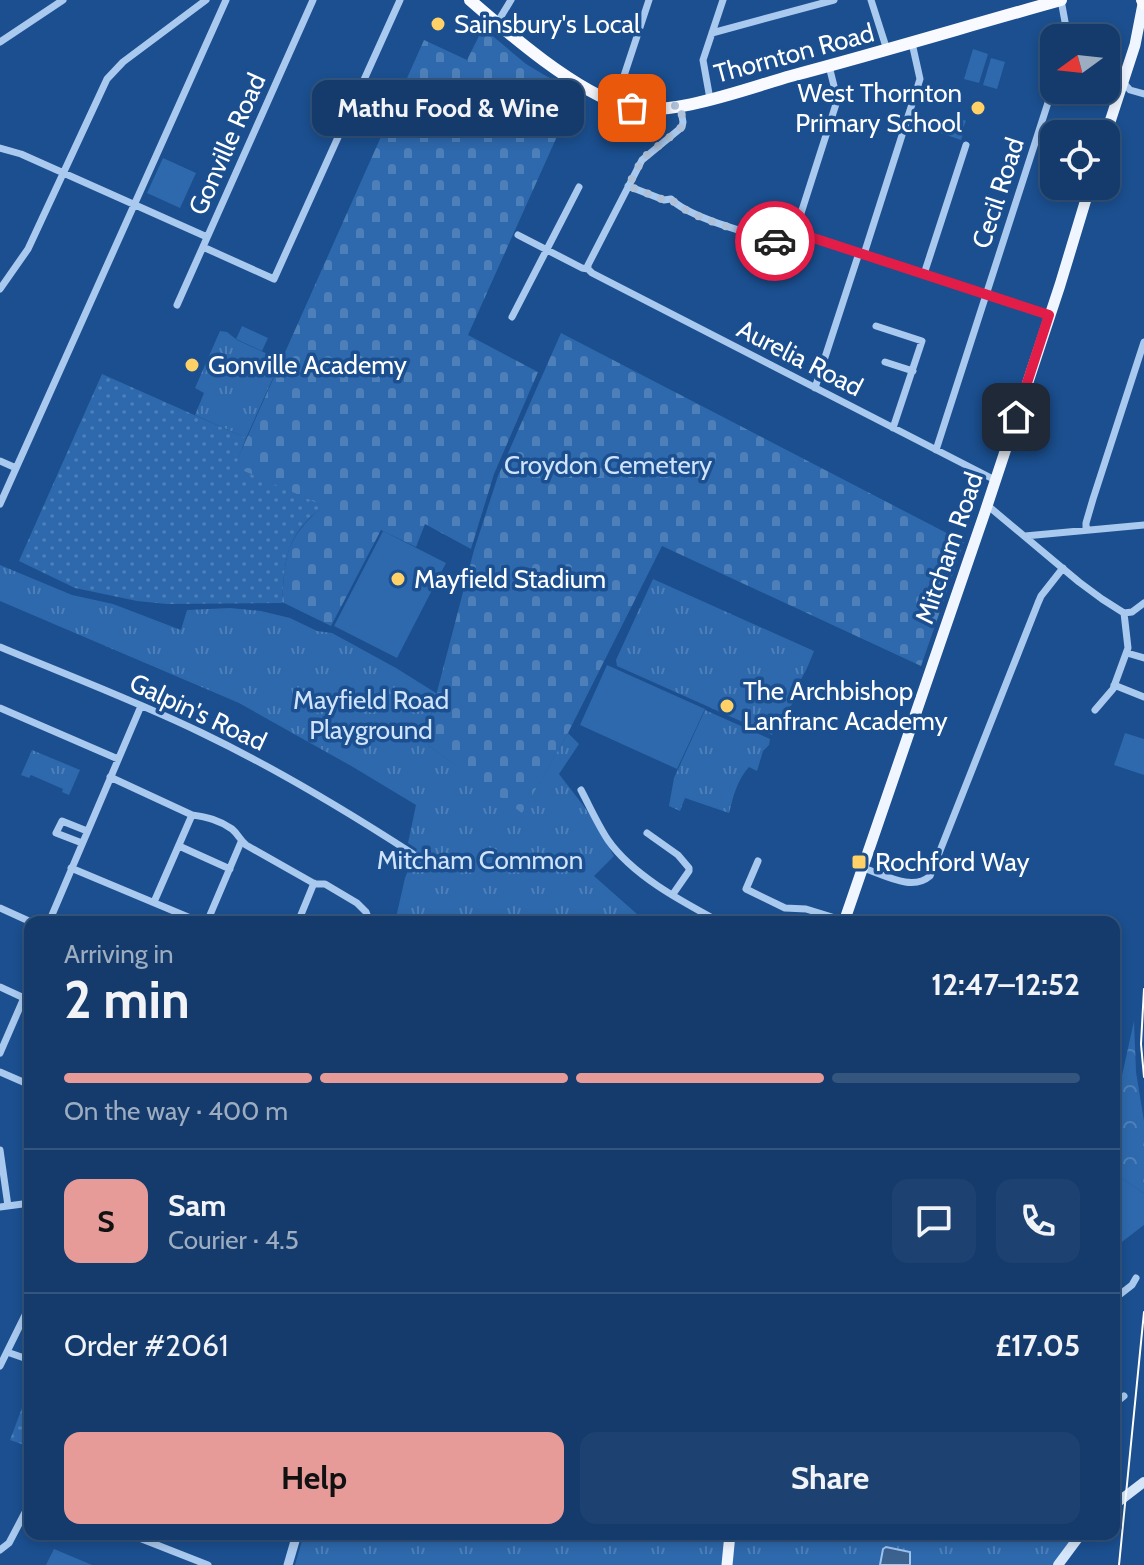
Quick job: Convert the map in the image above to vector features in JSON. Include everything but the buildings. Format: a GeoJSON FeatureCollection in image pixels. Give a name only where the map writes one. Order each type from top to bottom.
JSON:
{"type":"FeatureCollection","features":[{"type":"Feature","properties":{"kind":"highway","name":"Thornton Road"},"geometry":{"type":"LineString","coordinates":[[470,0],[569,77],[601,97],[643,109],[710,99],[1061,0]]}},
{"type":"Feature","properties":{"kind":"main road"},"geometry":{"type":"LineString","coordinates":[[1110,120],[1135,45],[1143,3]]}},
{"type":"Feature","properties":{"kind":"main road"},"geometry":{"type":"LineString","coordinates":[[1135,45],[1144,33]]}},
{"type":"Feature","properties":{"kind":"main road","name":"Mitcham Road"},"geometry":{"type":"LineString","coordinates":[[846,916],[987,505],[1086,200]]}},
{"type":"Feature","properties":{"kind":"main road"},"geometry":{"type":"LineString","coordinates":[[1120,1500],[1144,1482]]}},
{"type":"Feature","properties":{"kind":"main road"},"geometry":{"type":"LineString","coordinates":[[727,1565],[729,1540]]}},
{"type":"Feature","properties":{"kind":"main road"},"geometry":{"type":"LineString","coordinates":[[1058,1565],[1077,1540]]}},
{"type":"Feature","properties":{"kind":"street"},"geometry":{"type":"LineString","coordinates":[[0,42],[63,0]]}},
{"type":"Feature","properties":{"kind":"street"},"geometry":{"type":"LineString","coordinates":[[0,289],[28,249],[103,86],[113,71],[206,0]]}},
{"type":"Feature","properties":{"kind":"street"},"geometry":{"type":"LineString","coordinates":[[0,504],[226,0]]}},
{"type":"Feature","properties":{"kind":"street","name":"Gonville Road"},"geometry":{"type":"LineString","coordinates":[[177,305],[313,0]]}},
{"type":"Feature","properties":{"kind":"street"},"geometry":{"type":"LineString","coordinates":[[203,247],[274,279],[400,0]]}},
{"type":"Feature","properties":{"kind":"street"},"geometry":{"type":"LineString","coordinates":[[497,23],[511,0]]}},
{"type":"Feature","properties":{"kind":"street"},"geometry":{"type":"LineString","coordinates":[[615,103],[649,0]]}},
{"type":"Feature","properties":{"kind":"street"},"geometry":{"type":"LineString","coordinates":[[710,99],[703,60],[723,0]]}},
{"type":"Feature","properties":{"kind":"street"},"geometry":{"type":"LineString","coordinates":[[712,33],[834,0]]}},
{"type":"Feature","properties":{"kind":"street"},"geometry":{"type":"LineString","coordinates":[[871,0],[887,50]]}},
{"type":"Feature","properties":{"kind":"street"},"geometry":{"type":"LineString","coordinates":[[1061,0],[1065,24]]}},
{"type":"Feature","properties":{"kind":"street"},"geometry":{"type":"LineString","coordinates":[[815,388],[920,79],[912,43]]}},
{"type":"Feature","properties":{"kind":"street"},"geometry":{"type":"LineString","coordinates":[[628,186],[664,200],[671,199],[691,213],[780,243],[789,242],[795,232],[836,104],[829,66]]}},
{"type":"Feature","properties":{"kind":"street"},"geometry":{"type":"LineString","coordinates":[[1122,81],[1130,90],[1144,94]]}},
{"type":"Feature","properties":{"kind":"street","name":"Cecil Road"},"geometry":{"type":"LineString","coordinates":[[936,450],[1048,104]]}},
{"type":"Feature","properties":{"kind":"street"},"geometry":{"type":"LineString","coordinates":[[588,269],[643,158],[680,129],[683,122],[680,105]]}},
{"type":"Feature","properties":{"kind":"street"},"geometry":{"type":"LineString","coordinates":[[924,274],[966,145]]}},
{"type":"Feature","properties":{"kind":"street"},"geometry":{"type":"LineString","coordinates":[[0,148],[21,154],[207,237]]}},
{"type":"Feature","properties":{"kind":"street"},"geometry":{"type":"LineString","coordinates":[[512,317],[579,187]]}},
{"type":"Feature","properties":{"kind":"street"},"geometry":{"type":"LineString","coordinates":[[795,232],[1049,315]]}},
{"type":"Feature","properties":{"kind":"street","name":"Aurelia Road"},"geometry":{"type":"LineString","coordinates":[[518,235],[995,480]]}},
{"type":"Feature","properties":{"kind":"street"},"geometry":{"type":"LineString","coordinates":[[876,326],[922,341],[893,428]]}},
{"type":"Feature","properties":{"kind":"street"},"geometry":{"type":"LineString","coordinates":[[893,342],[896,333]]}},
{"type":"Feature","properties":{"kind":"street"},"geometry":{"type":"LineString","coordinates":[[1086,530],[1089,511],[1144,342]]}},
{"type":"Feature","properties":{"kind":"street"},"geometry":{"type":"LineString","coordinates":[[885,362],[913,371]]}},
{"type":"Feature","properties":{"kind":"street"},"geometry":{"type":"LineString","coordinates":[[0,461],[16,468]]}},
{"type":"Feature","properties":{"kind":"street"},"geometry":{"type":"LineString","coordinates":[[987,505],[1102,599],[1124,613],[1132,612],[1144,603]]}},
{"type":"Feature","properties":{"kind":"street"},"geometry":{"type":"LineString","coordinates":[[1025,536],[1144,525]]}},
{"type":"Feature","properties":{"kind":"street"},"geometry":{"type":"LineString","coordinates":[[863,868],[912,883],[924,881],[930,876],[1041,596],[1063,568]]}},
{"type":"Feature","properties":{"kind":"street"},"geometry":{"type":"LineString","coordinates":[[1095,710],[1109,695],[1127,653],[1129,643],[1124,613]]}},
{"type":"Feature","properties":{"kind":"street","name":"Galpin's Road"},"geometry":{"type":"LineString","coordinates":[[0,647],[203,733],[345,810],[413,854]]}},
{"type":"Feature","properties":{"kind":"street"},"geometry":{"type":"LineString","coordinates":[[1127,653],[1144,658]]}},
{"type":"Feature","properties":{"kind":"street"},"geometry":{"type":"LineString","coordinates":[[1114,685],[1144,697]]}},
{"type":"Feature","properties":{"kind":"street"},"geometry":{"type":"LineString","coordinates":[[51,916],[141,706]]}},
{"type":"Feature","properties":{"kind":"street"},"geometry":{"type":"LineString","coordinates":[[0,708],[118,759]]}},
{"type":"Feature","properties":{"kind":"street"},"geometry":{"type":"LineString","coordinates":[[110,777],[192,815],[206,816],[219,822],[234,831],[241,842],[357,903],[368,916]]}},
{"type":"Feature","properties":{"kind":"street"},"geometry":{"type":"LineString","coordinates":[[581,790],[617,851],[640,872],[710,916]]}},
{"type":"Feature","properties":{"kind":"street"},"geometry":{"type":"LineString","coordinates":[[154,902],[192,815]]}},
{"type":"Feature","properties":{"kind":"street"},"geometry":{"type":"LineString","coordinates":[[82,843],[56,833],[62,821],[87,831]]}},
{"type":"Feature","properties":{"kind":"street"},"geometry":{"type":"LineString","coordinates":[[647,833],[678,855],[689,868],[673,894]]}},
{"type":"Feature","properties":{"kind":"street"},"geometry":{"type":"LineString","coordinates":[[210,916],[241,842]]}},
{"type":"Feature","properties":{"kind":"street"},"geometry":{"type":"LineString","coordinates":[[179,846],[230,869]]}},
{"type":"Feature","properties":{"kind":"street"},"geometry":{"type":"LineString","coordinates":[[758,861],[742,888],[785,908],[806,909],[826,916]]}},
{"type":"Feature","properties":{"kind":"street"},"geometry":{"type":"LineString","coordinates":[[71,868],[154,902],[176,916]]}},
{"type":"Feature","properties":{"kind":"street"},"geometry":{"type":"LineString","coordinates":[[300,916],[314,883]]}},
{"type":"Feature","properties":{"kind":"street"},"geometry":{"type":"LineString","coordinates":[[0,908],[24,919]]}},
{"type":"Feature","properties":{"kind":"street"},"geometry":{"type":"LineString","coordinates":[[0,987],[24,998],[0,1053]]}},
{"type":"Feature","properties":{"kind":"street"},"geometry":{"type":"LineString","coordinates":[[0,1072],[24,1082]]}},
{"type":"Feature","properties":{"kind":"street"},"geometry":{"type":"LineString","coordinates":[[0,1150],[4,1206],[24,1204]]}},
{"type":"Feature","properties":{"kind":"street"},"geometry":{"type":"LineString","coordinates":[[1120,1294],[1136,1278]]}},
{"type":"Feature","properties":{"kind":"street"},"geometry":{"type":"LineString","coordinates":[[0,1366],[24,1317]]}},
{"type":"Feature","properties":{"kind":"street"},"geometry":{"type":"LineString","coordinates":[[7,1352],[24,1358]]}},
{"type":"Feature","properties":{"kind":"street"},"geometry":{"type":"LineString","coordinates":[[1120,1399],[1124,1396]]}},
{"type":"Feature","properties":{"kind":"street"},"geometry":{"type":"LineString","coordinates":[[0,1550],[9,1543],[24,1514]]}},
{"type":"Feature","properties":{"kind":"street"},"geometry":{"type":"LineString","coordinates":[[144,1540],[208,1565]]}},
{"type":"Feature","properties":{"kind":"street"},"geometry":{"type":"LineString","coordinates":[[288,1565],[295,1540]]}},
{"type":"Feature","properties":{"kind":"green space"},"geometry":{"type":"Polygon","coordinates":[[[483,28],[526,64],[576,94],[468,335],[538,372],[494,474],[471,549],[425,524],[416,547],[381,530],[331,626],[282,602],[287,559],[294,538],[323,506],[234,467],[424,40],[467,60],[483,28]]]}},
{"type":"Feature","properties":{"kind":"green space"},"geometry":{"type":"Polygon","coordinates":[[[973,49],[988,54],[979,83],[964,79],[973,49]]]}},
{"type":"Feature","properties":{"kind":"green space"},"geometry":{"type":"Polygon","coordinates":[[[991,58],[1005,62],[997,89],[983,85],[991,58]]]}},
{"type":"Feature","properties":{"kind":"green space"},"geometry":{"type":"Polygon","coordinates":[[[956,116],[966,121],[961,140],[935,131],[939,117],[944,120],[942,128],[951,129],[956,116]]]}},
{"type":"Feature","properties":{"kind":"green space"},"geometry":{"type":"Polygon","coordinates":[[[163,158],[196,173],[180,208],[147,193],[163,158]]]}},
{"type":"Feature","properties":{"kind":"green space"},"geometry":{"type":"Polygon","coordinates":[[[242,326],[268,338],[262,351],[236,339],[242,326]]]}},
{"type":"Feature","properties":{"kind":"green space"},"geometry":{"type":"Polygon","coordinates":[[[220,331],[281,360],[246,438],[195,415],[204,393],[195,388],[220,331]]]}},
{"type":"Feature","properties":{"kind":"green space","name":"Croydon Cemetery"},"geometry":{"type":"Polygon","coordinates":[[[561,333],[964,542],[921,666],[662,546],[568,733],[522,814],[429,746],[426,734],[474,550],[498,476],[561,333]]]}},
{"type":"Feature","properties":{"kind":"green space"},"geometry":{"type":"Polygon","coordinates":[[[102,374],[246,438],[235,467],[324,506],[301,527],[294,538],[286,560],[282,603],[167,604],[137,601],[75,588],[19,561],[102,374]]]}},
{"type":"Feature","properties":{"kind":"green space","name":"Mayfield Stadium"},"geometry":{"type":"Polygon","coordinates":[[[383,531],[446,563],[397,658],[334,626],[383,531]]]}},
{"type":"Feature","properties":{"kind":"green space"},"geometry":{"type":"Polygon","coordinates":[[[0,565],[72,595],[113,604],[181,630],[187,610],[230,608],[290,618],[317,631],[332,633],[436,693],[426,734],[429,746],[522,813],[568,733],[579,744],[559,774],[589,813],[614,856],[594,876],[639,916],[396,916],[405,878],[417,849],[408,843],[416,805],[239,703],[0,601],[0,565]]]}},
{"type":"Feature","properties":{"kind":"green space"},"geometry":{"type":"Polygon","coordinates":[[[653,579],[814,651],[796,687],[792,704],[779,717],[772,735],[617,666],[616,660],[653,579]]]}},
{"type":"Feature","properties":{"kind":"green space"},"geometry":{"type":"Polygon","coordinates":[[[607,665],[705,709],[677,769],[580,725],[607,665]]]}},
{"type":"Feature","properties":{"kind":"green space"},"geometry":{"type":"Polygon","coordinates":[[[705,710],[770,739],[757,771],[749,767],[741,777],[729,813],[685,798],[680,811],[669,806],[674,778],[705,710]]]}},
{"type":"Feature","properties":{"kind":"green space"},"geometry":{"type":"Polygon","coordinates":[[[1125,733],[1144,739],[1144,775],[1114,765],[1125,733]]]}},
{"type":"Feature","properties":{"kind":"green space"},"geometry":{"type":"Polygon","coordinates":[[[32,750],[80,770],[69,795],[62,792],[63,789],[31,775],[29,778],[21,775],[32,750]]]}},
{"type":"Feature","properties":{"kind":"green space"},"geometry":{"type":"Polygon","coordinates":[[[1134,1021],[1136,1072],[1144,1121],[1144,1193],[1120,1177],[1120,1085],[1134,1021]]]}},
{"type":"Feature","properties":{"kind":"green space"},"geometry":{"type":"Polygon","coordinates":[[[1120,1177],[1144,1193],[1144,1225],[1120,1243],[1120,1177]]]}},
{"type":"Feature","properties":{"kind":"green space"},"geometry":{"type":"Polygon","coordinates":[[[24,1403],[24,1445],[10,1440],[24,1403]]]}},
{"type":"Feature","properties":{"kind":"green space"},"geometry":{"type":"Polygon","coordinates":[[[302,1540],[1071,1540],[1053,1565],[295,1565],[302,1540]]]}},
{"type":"Feature","properties":{"kind":"green space"},"geometry":{"type":"Polygon","coordinates":[[[54,1549],[92,1565],[46,1565],[54,1549]]]}},
{"type":"Feature","properties":{"kind":"water"},"geometry":{"type":"Polygon","coordinates":[[[886,1547],[910,1552],[910,1565],[880,1565],[886,1547]]]}},
{"type":"Feature","properties":{"kind":"tram line"},"geometry":{"type":"LineString","coordinates":[[1144,989],[1141,1044],[1144,1077]]}},
{"type":"Feature","properties":{"kind":"tram line"},"geometry":{"type":"LineString","coordinates":[[1119,1565],[1144,1312]]}},
{"type":"Feature","properties":{"kind":"way so far"},"geometry":{"type":"LineString","coordinates":[[632,108],[680,105],[683,125],[643,158],[628,186],[664,200],[671,199],[691,213],[775,241]]}},
{"type":"Feature","properties":{"kind":"place","name":"Sainsbury's Local"},"geometry":{"type":"Point","coordinates":[438,24]}},
{"type":"Feature","properties":{"kind":"place","name":"Mathu Food & Wine"},"geometry":{"type":"Point","coordinates":[632,108]}},
{"type":"Feature","properties":{"kind":"place","name":"West Thornton Primary School"},"geometry":{"type":"Point","coordinates":[978,108]}},
{"type":"Feature","properties":{"kind":"place","name":"Gonville Academy"},"geometry":{"type":"Point","coordinates":[192,365]}},
{"type":"Feature","properties":{"kind":"place","name":"Mayfield Stadium"},"geometry":{"type":"Point","coordinates":[398,579]}},
{"type":"Feature","properties":{"kind":"place","name":"The Archbishop Lanfranc Academy"},"geometry":{"type":"Point","coordinates":[727,706]}},
{"type":"Feature","properties":{"kind":"place","name":"Rochford Way"},"geometry":{"type":"Point","coordinates":[859,862]}},
{"type":"Feature","properties":{"kind":"route"},"geometry":{"type":"LineString","coordinates":[[775,241],[789,242],[795,232],[1049,315],[1016,417]]}},
{"type":"Feature","properties":{"kind":"park label","name":"Mayfield Road Playground"},"geometry":{"type":"Point","coordinates":[371,715]}},
{"type":"Feature","properties":{"kind":"park label","name":"Mitcham Common"},"geometry":{"type":"Point","coordinates":[480,860]}}]}
